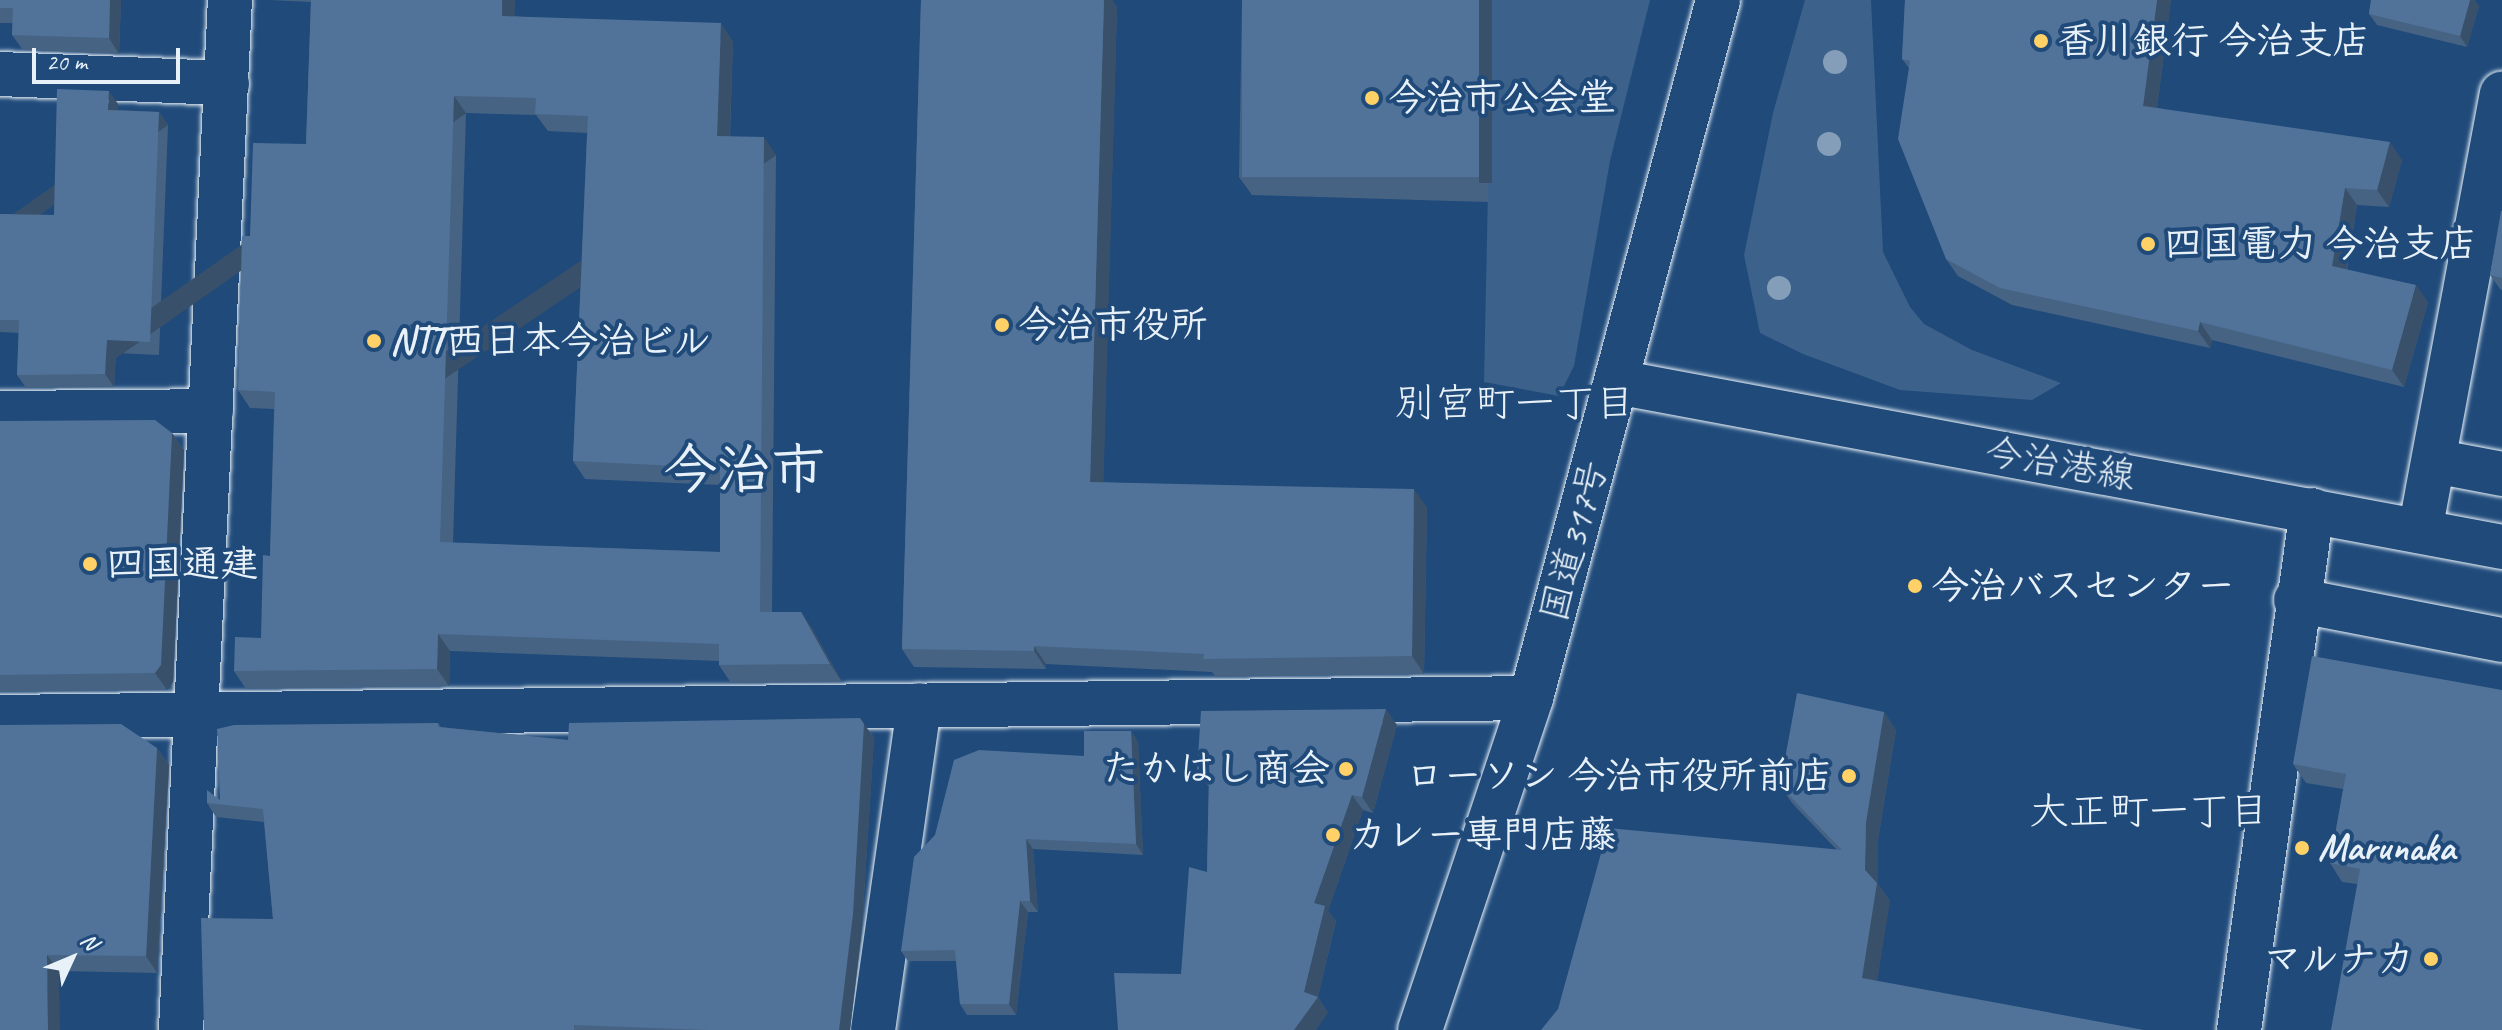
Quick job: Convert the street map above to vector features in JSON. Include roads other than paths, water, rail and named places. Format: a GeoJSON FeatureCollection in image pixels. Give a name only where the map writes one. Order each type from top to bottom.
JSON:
{"type":"FeatureCollection","features":[{"type":"Feature","properties":{"kind":"main road"},"geometry":{"type":"LineString","coordinates":[[181,1030],[230,0]]}},
{"type":"Feature","properties":{"kind":"main road","name":"国道317号"},"geometry":{"type":"LineString","coordinates":[[1420,1030],[1531,698],[1718,0]]}},
{"type":"Feature","properties":{"kind":"main road"},"geometry":{"type":"LineString","coordinates":[[0,74],[227,83]]}},
{"type":"Feature","properties":{"kind":"main road"},"geometry":{"type":"LineString","coordinates":[[2420,531],[2502,94]]}},
{"type":"Feature","properties":{"kind":"main road","name":"今治港線"},"geometry":{"type":"LineString","coordinates":[[1617,382],[2502,547]]}},
{"type":"Feature","properties":{"kind":"main road"},"geometry":{"type":"LineString","coordinates":[[0,413],[211,411]]}},
{"type":"Feature","properties":{"kind":"main road"},"geometry":{"type":"LineString","coordinates":[[2434,461],[2502,474]]}},
{"type":"Feature","properties":{"kind":"main road"},"geometry":{"type":"LineString","coordinates":[[2239,1030],[2296,600],[2312,510]]}},
{"type":"Feature","properties":{"kind":"main road"},"geometry":{"type":"LineString","coordinates":[[2296,600],[2502,640]]}},
{"type":"Feature","properties":{"kind":"main road"},"geometry":{"type":"LineString","coordinates":[[0,717],[1531,698]]}},
{"type":"Feature","properties":{"kind":"main road"},"geometry":{"type":"LineString","coordinates":[[873,1030],[919,705]]}},
{"type":"Feature","properties":{"kind":"place","name":"香川銀行 今治支店"},"geometry":{"type":"Point","coordinates":[2041,41]}},
{"type":"Feature","properties":{"kind":"place","name":"今治市公会堂"},"geometry":{"type":"Point","coordinates":[1372,98]}},
{"type":"Feature","properties":{"kind":"place","name":"四国電力 今治支店"},"geometry":{"type":"Point","coordinates":[2148,244]}},
{"type":"Feature","properties":{"kind":"place","name":"今治市役所"},"geometry":{"type":"Point","coordinates":[1002,325]}},
{"type":"Feature","properties":{"kind":"place","name":"NTT西日本今治ビル"},"geometry":{"type":"Point","coordinates":[374,341]}},
{"type":"Feature","properties":{"kind":"place","name":"四国通建"},"geometry":{"type":"Point","coordinates":[90,564]}},
{"type":"Feature","properties":{"kind":"place","name":"今治バスセンター"},"geometry":{"type":"Point","coordinates":[1915,586]}},
{"type":"Feature","properties":{"kind":"place","name":"たかはし商会"},"geometry":{"type":"Point","coordinates":[1346,769]}},
{"type":"Feature","properties":{"kind":"place","name":"ローソン 今治市役所前店"},"geometry":{"type":"Point","coordinates":[1849,776]}},
{"type":"Feature","properties":{"kind":"place","name":"カレー専門店藤"},"geometry":{"type":"Point","coordinates":[1333,835]}},
{"type":"Feature","properties":{"kind":"place","name":"Marunaka"},"geometry":{"type":"Point","coordinates":[2302,848]}},
{"type":"Feature","properties":{"kind":"place","name":"マルナカ"},"geometry":{"type":"Point","coordinates":[2431,959]}},
{"type":"Feature","properties":{"kind":"district","name":"別宮町一丁目"},"geometry":{"type":"Point","coordinates":[1515,403]}},
{"type":"Feature","properties":{"kind":"district","name":"今治市"},"geometry":{"type":"Point","coordinates":[744,469]}},
{"type":"Feature","properties":{"kind":"district","name":"大正町一丁目"},"geometry":{"type":"Point","coordinates":[2149,811]}}]}
